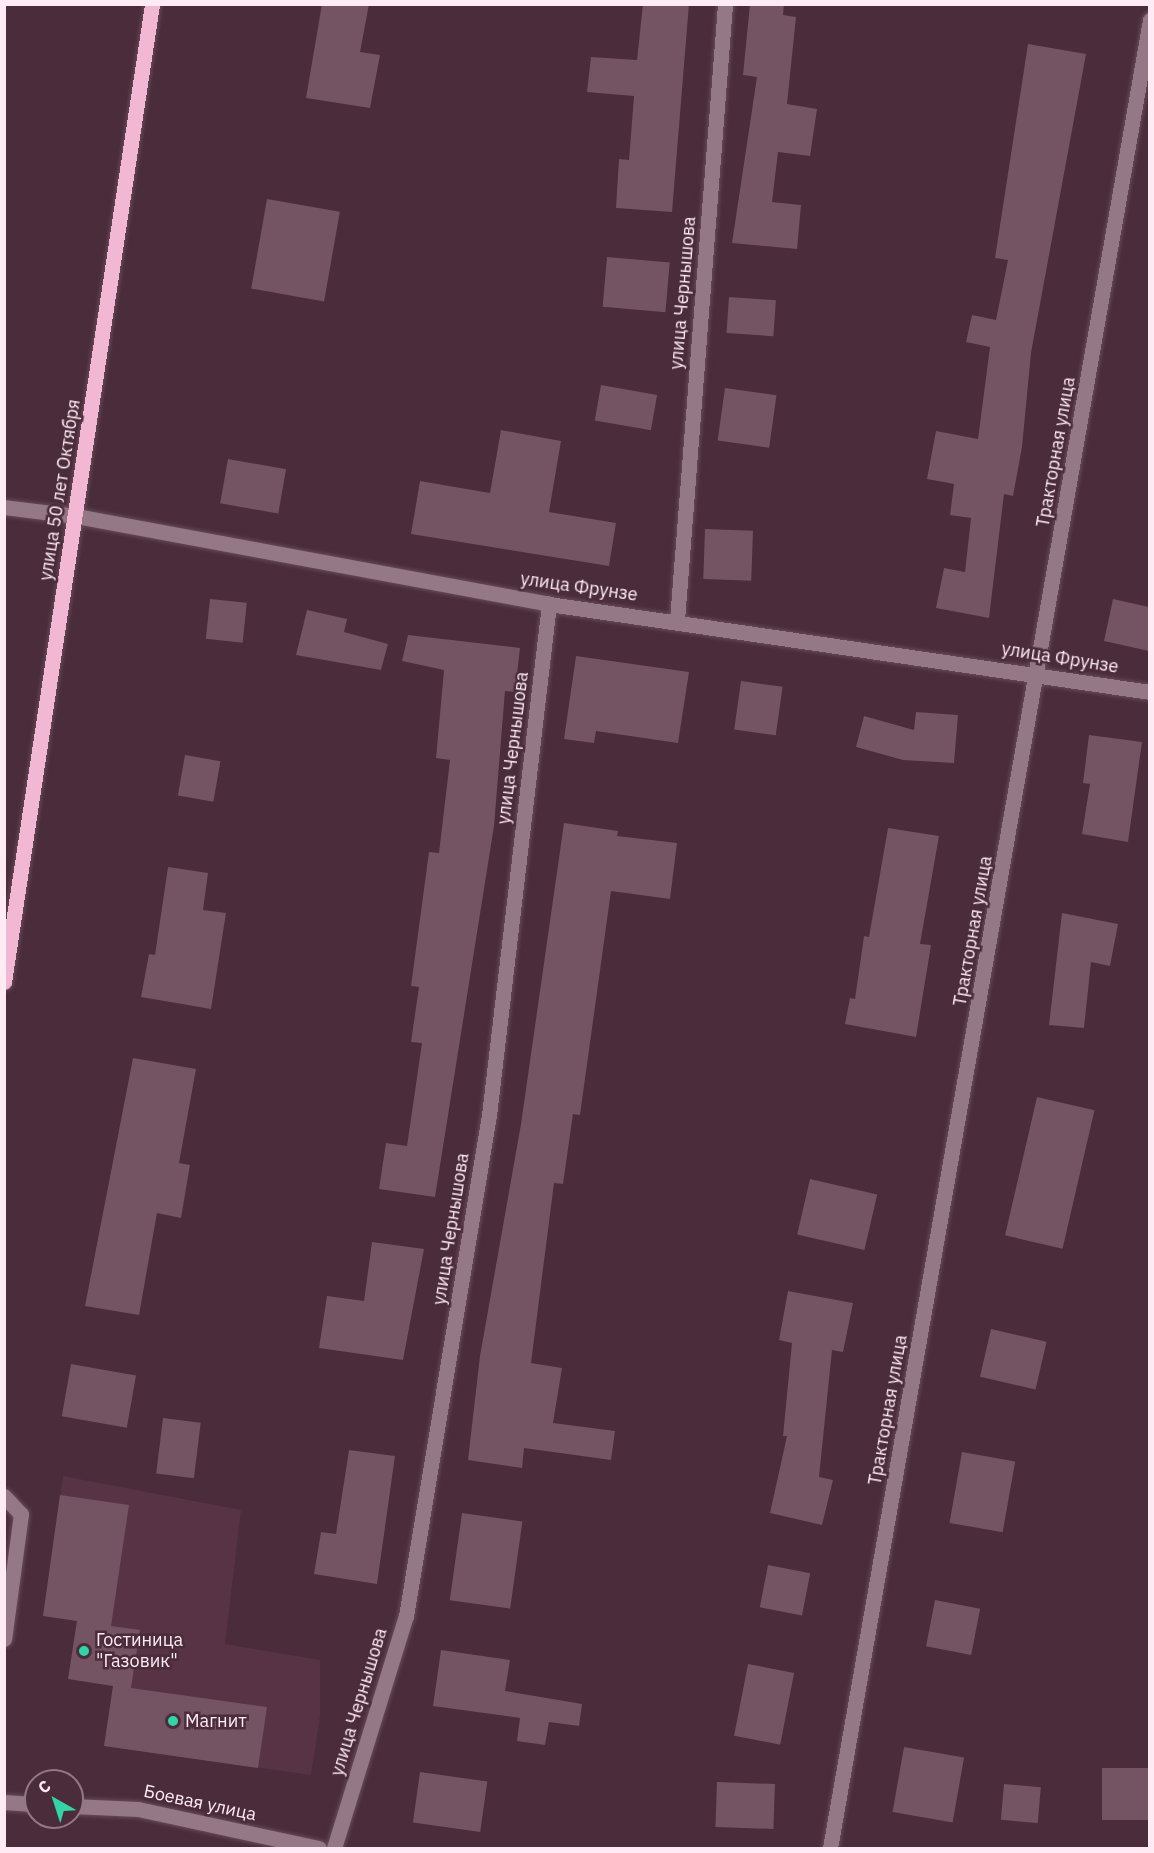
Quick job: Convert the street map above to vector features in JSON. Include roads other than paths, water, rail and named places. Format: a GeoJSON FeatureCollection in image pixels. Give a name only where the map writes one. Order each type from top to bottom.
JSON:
{"type":"FeatureCollection","features":[{"type":"Feature","properties":{"kind":"main road","name":"улица 50 лет Октября"},"geometry":{"type":"LineString","coordinates":[[4,982],[152,4]]}},
{"type":"Feature","properties":{"kind":"street","name":"улица Чернышова"},"geometry":{"type":"LineString","coordinates":[[677,620],[725,4]]}},
{"type":"Feature","properties":{"kind":"street","name":"Тракторная улица"},"geometry":{"type":"LineString","coordinates":[[830,1848],[1038,673],[1149,20]]}},
{"type":"Feature","properties":{"kind":"street","name":"улица Фрунзе"},"geometry":{"type":"LineString","coordinates":[[4,507],[76,516],[549,604],[677,620],[1038,673],[1149,692]]}},
{"type":"Feature","properties":{"kind":"street","name":"улица Чернышова"},"geometry":{"type":"LineString","coordinates":[[334,1848],[406,1616],[489,1115],[549,604]]}},
{"type":"Feature","properties":{"kind":"street"},"geometry":{"type":"LineString","coordinates":[[4,1496],[21,1514],[4,1639]]}},
{"type":"Feature","properties":{"kind":"street"},"geometry":{"type":"LineString","coordinates":[[4,1802],[24,1803]]}},
{"type":"Feature","properties":{"kind":"street","name":"Боевая улица"},"geometry":{"type":"LineString","coordinates":[[84,1807],[138,1809],[319,1848]]}},
{"type":"Feature","properties":{"kind":"place","name":"Гостиница \"Газовик\""},"geometry":{"type":"Point","coordinates":[84,1651]}},
{"type":"Feature","properties":{"kind":"place","name":"Магнит"},"geometry":{"type":"Point","coordinates":[173,1721]}}]}
